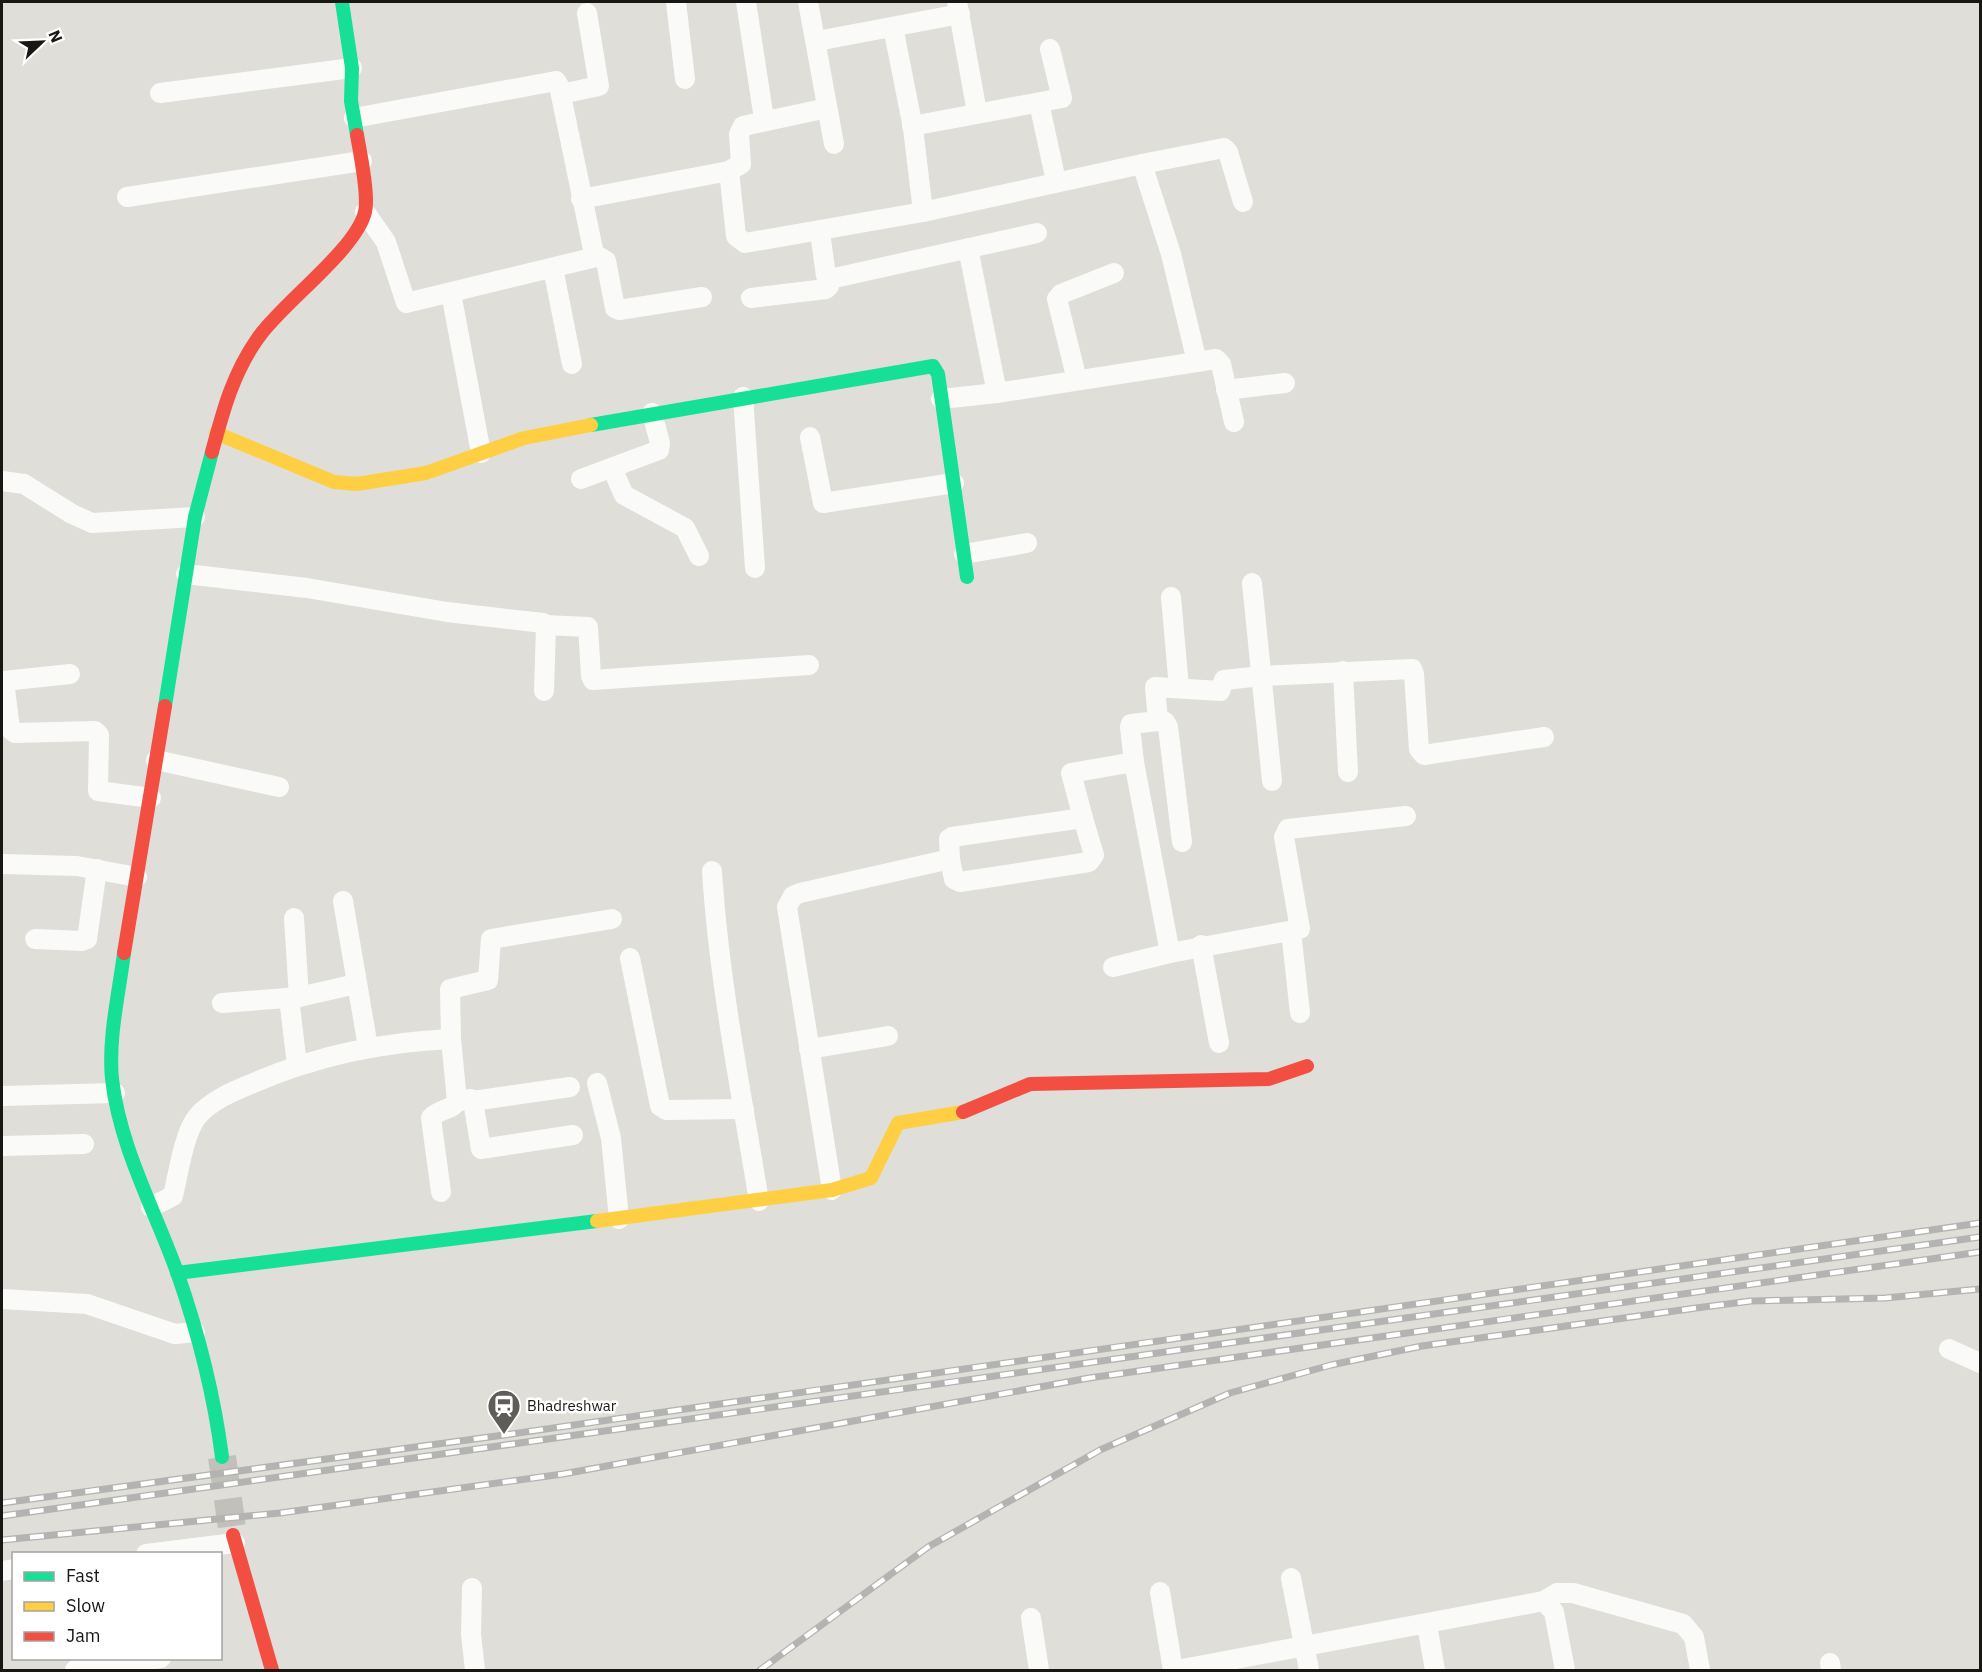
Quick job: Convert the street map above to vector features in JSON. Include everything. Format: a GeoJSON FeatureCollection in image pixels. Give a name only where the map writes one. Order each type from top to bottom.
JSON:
{"type":"FeatureCollection","features":[{"type":"Feature","properties":{"kind":"street"},"geometry":{"type":"LineString","coordinates":[[342,2],[352,68],[354,118],[362,161],[365,212],[386,242],[406,303],[596,257],[606,261],[617,310],[702,297]]}},
{"type":"Feature","properties":{"kind":"street"},"geometry":{"type":"LineString","coordinates":[[676,2],[685,79]]}},
{"type":"Feature","properties":{"kind":"street"},"geometry":{"type":"LineString","coordinates":[[746,2],[764,119]]}},
{"type":"Feature","properties":{"kind":"street"},"geometry":{"type":"LineString","coordinates":[[808,2],[817,41],[834,144]]}},
{"type":"Feature","properties":{"kind":"street"},"geometry":{"type":"LineString","coordinates":[[817,41],[893,27],[959,8],[977,112]]}},
{"type":"Feature","properties":{"kind":"street"},"geometry":{"type":"LineString","coordinates":[[561,94],[599,86],[587,14]]}},
{"type":"Feature","properties":{"kind":"street"},"geometry":{"type":"LineString","coordinates":[[893,27],[912,126],[923,212]]}},
{"type":"Feature","properties":{"kind":"street"},"geometry":{"type":"LineString","coordinates":[[912,126],[977,112],[1062,98],[1050,49]]}},
{"type":"Feature","properties":{"kind":"street"},"geometry":{"type":"LineString","coordinates":[[159,93],[352,68]]}},
{"type":"Feature","properties":{"kind":"street"},"geometry":{"type":"LineString","coordinates":[[354,118],[552,81],[559,86],[581,199],[596,257]]}},
{"type":"Feature","properties":{"kind":"street"},"geometry":{"type":"LineString","coordinates":[[1039,103],[1056,181]]}},
{"type":"Feature","properties":{"kind":"street"},"geometry":{"type":"LineString","coordinates":[[581,199],[729,171],[741,164],[740,128],[764,119],[827,108]]}},
{"type":"Feature","properties":{"kind":"street"},"geometry":{"type":"LineString","coordinates":[[729,171],[736,236],[741,243],[820,232],[923,212],[1056,181],[1224,148],[1228,152],[1243,202]]}},
{"type":"Feature","properties":{"kind":"street"},"geometry":{"type":"LineString","coordinates":[[128,198],[362,161]]}},
{"type":"Feature","properties":{"kind":"street"},"geometry":{"type":"LineString","coordinates":[[1142,164],[1171,254],[1197,362]]}},
{"type":"Feature","properties":{"kind":"street"},"geometry":{"type":"LineString","coordinates":[[222,1457],[216,1408],[195,1332],[177,1273],[129,1152],[115,1093],[112,1046],[125,943],[151,798],[194,522],[228,391],[258,337],[331,260],[353,234],[365,212]]}},
{"type":"Feature","properties":{"kind":"street"},"geometry":{"type":"LineString","coordinates":[[751,298],[826,289],[829,286],[820,232]]}},
{"type":"Feature","properties":{"kind":"street"},"geometry":{"type":"LineString","coordinates":[[827,278],[1036,233]]}},
{"type":"Feature","properties":{"kind":"street"},"geometry":{"type":"LineString","coordinates":[[968,248],[997,393]]}},
{"type":"Feature","properties":{"kind":"street"},"geometry":{"type":"LineString","coordinates":[[553,268],[572,364]]}},
{"type":"Feature","properties":{"kind":"street"},"geometry":{"type":"LineString","coordinates":[[1077,380],[1057,299],[1061,294],[1114,273]]}},
{"type":"Feature","properties":{"kind":"street"},"geometry":{"type":"LineString","coordinates":[[451,293],[481,453]]}},
{"type":"Feature","properties":{"kind":"street"},"geometry":{"type":"LineString","coordinates":[[941,399],[997,393],[1218,360],[1234,422]]}},
{"type":"Feature","properties":{"kind":"street"},"geometry":{"type":"LineString","coordinates":[[216,433],[345,484],[426,473],[524,438],[652,413],[933,366],[939,374],[968,578]]}},
{"type":"Feature","properties":{"kind":"street"},"geometry":{"type":"LineString","coordinates":[[1226,390],[1285,383]]}},
{"type":"Feature","properties":{"kind":"street"},"geometry":{"type":"LineString","coordinates":[[743,397],[755,568]]}},
{"type":"Feature","properties":{"kind":"street"},"geometry":{"type":"LineString","coordinates":[[581,479],[659,450],[660,443],[652,413]]}},
{"type":"Feature","properties":{"kind":"street"},"geometry":{"type":"LineString","coordinates":[[810,437],[823,503],[954,483]]}},
{"type":"Feature","properties":{"kind":"street"},"geometry":{"type":"LineString","coordinates":[[612,468],[624,495],[685,528],[699,556]]}},
{"type":"Feature","properties":{"kind":"street"},"geometry":{"type":"LineString","coordinates":[[2,481],[24,484],[72,514],[92,523],[194,522]]}},
{"type":"Feature","properties":{"kind":"street"},"geometry":{"type":"LineString","coordinates":[[964,554],[1027,543]]}},
{"type":"Feature","properties":{"kind":"street"},"geometry":{"type":"LineString","coordinates":[[186,574],[308,588],[447,612],[545,625],[588,627],[593,680],[809,665]]}},
{"type":"Feature","properties":{"kind":"street"},"geometry":{"type":"LineString","coordinates":[[1252,583],[1272,781]]}},
{"type":"Feature","properties":{"kind":"street"},"geometry":{"type":"LineString","coordinates":[[1171,597],[1179,688]]}},
{"type":"Feature","properties":{"kind":"street"},"geometry":{"type":"LineString","coordinates":[[544,691],[545,625]]}},
{"type":"Feature","properties":{"kind":"street"},"geometry":{"type":"LineString","coordinates":[[1158,721],[1155,687],[1220,692],[1224,680],[1412,669],[1419,749],[1424,755],[1545,737]]}},
{"type":"Feature","properties":{"kind":"street"},"geometry":{"type":"LineString","coordinates":[[1343,672],[1348,772]]}},
{"type":"Feature","properties":{"kind":"street"},"geometry":{"type":"LineString","coordinates":[[70,674],[5,681],[4,700],[10,729],[15,734],[95,731],[99,735],[98,791],[151,798]]}},
{"type":"Feature","properties":{"kind":"street"},"geometry":{"type":"LineString","coordinates":[[1170,953],[1134,762],[1130,725],[1158,721],[1165,722],[1168,727],[1182,842]]}},
{"type":"Feature","properties":{"kind":"street"},"geometry":{"type":"LineString","coordinates":[[156,760],[279,787]]}},
{"type":"Feature","properties":{"kind":"street"},"geometry":{"type":"LineString","coordinates":[[1083,818],[952,837],[949,839],[953,878],[960,882],[1089,862],[1094,855],[1071,773],[1134,762]]}},
{"type":"Feature","properties":{"kind":"street"},"geometry":{"type":"LineString","coordinates":[[1113,967],[1201,945],[1297,931],[1300,925],[1284,837],[1288,828],[1406,816]]}},
{"type":"Feature","properties":{"kind":"street"},"geometry":{"type":"LineString","coordinates":[[832,1190],[788,907],[793,896],[950,859]]}},
{"type":"Feature","properties":{"kind":"street"},"geometry":{"type":"LineString","coordinates":[[2,864],[97,869],[137,877]]}},
{"type":"Feature","properties":{"kind":"street"},"geometry":{"type":"LineString","coordinates":[[35,939],[82,941],[87,939],[97,869]]}},
{"type":"Feature","properties":{"kind":"street"},"geometry":{"type":"LineString","coordinates":[[712,871],[716,930],[759,1201]]}},
{"type":"Feature","properties":{"kind":"street"},"geometry":{"type":"LineString","coordinates":[[343,901],[368,1047]]}},
{"type":"Feature","properties":{"kind":"street"},"geometry":{"type":"LineString","coordinates":[[294,918],[297,1065]]}},
{"type":"Feature","properties":{"kind":"street"},"geometry":{"type":"LineString","coordinates":[[573,1135],[481,1149],[465,1101],[451,1039],[450,989],[488,980],[491,939],[612,919]]}},
{"type":"Feature","properties":{"kind":"street"},"geometry":{"type":"LineString","coordinates":[[1291,931],[1300,1013]]}},
{"type":"Feature","properties":{"kind":"street"},"geometry":{"type":"LineString","coordinates":[[1201,945],[1219,1043]]}},
{"type":"Feature","properties":{"kind":"street"},"geometry":{"type":"LineString","coordinates":[[630,958],[660,1106],[666,1110],[744,1108]]}},
{"type":"Feature","properties":{"kind":"street"},"geometry":{"type":"LineString","coordinates":[[222,1003],[294,997],[356,984]]}},
{"type":"Feature","properties":{"kind":"street"},"geometry":{"type":"LineString","coordinates":[[809,1049],[888,1036]]}},
{"type":"Feature","properties":{"kind":"street"},"geometry":{"type":"LineString","coordinates":[[151,1207],[173,1196],[190,1127],[206,1107],[235,1090],[297,1065],[368,1047],[451,1039]]}},
{"type":"Feature","properties":{"kind":"street"},"geometry":{"type":"LineString","coordinates":[[177,1273],[619,1219],[832,1190],[871,1178],[898,1123],[964,1112],[1022,1086],[1269,1079],[1307,1066]]}},
{"type":"Feature","properties":{"kind":"street"},"geometry":{"type":"LineString","coordinates":[[597,1083],[611,1138],[619,1219]]}},
{"type":"Feature","properties":{"kind":"street"},"geometry":{"type":"LineString","coordinates":[[441,1192],[431,1118],[436,1112],[465,1101],[570,1087]]}},
{"type":"Feature","properties":{"kind":"street"},"geometry":{"type":"LineString","coordinates":[[2,1096],[115,1093]]}},
{"type":"Feature","properties":{"kind":"street"},"geometry":{"type":"LineString","coordinates":[[2,1146],[84,1144]]}},
{"type":"Feature","properties":{"kind":"street"},"geometry":{"type":"LineString","coordinates":[[2,1299],[87,1304],[175,1334],[195,1332]]}},
{"type":"Feature","properties":{"kind":"street"},"geometry":{"type":"LineString","coordinates":[[1949,1349],[1980,1363]]}},
{"type":"Feature","properties":{"kind":"street"},"geometry":{"type":"LineString","coordinates":[[158,1552],[234,1539],[272,1671]]}},
{"type":"Feature","properties":{"kind":"street"},"geometry":{"type":"LineString","coordinates":[[1291,1578],[1309,1671]]}},
{"type":"Feature","properties":{"kind":"street"},"geometry":{"type":"LineString","coordinates":[[472,1588],[471,1634],[475,1671]]}},
{"type":"Feature","properties":{"kind":"street"},"geometry":{"type":"LineString","coordinates":[[1160,1592],[1175,1671],[1305,1645],[1427,1625],[1544,1601],[1557,1593],[1573,1593],[1683,1624],[1694,1637],[1700,1671]]}},
{"type":"Feature","properties":{"kind":"street"},"geometry":{"type":"LineString","coordinates":[[1544,1601],[1554,1612],[1565,1671]]}},
{"type":"Feature","properties":{"kind":"street"},"geometry":{"type":"LineString","coordinates":[[1031,1617],[1039,1671]]}},
{"type":"Feature","properties":{"kind":"street"},"geometry":{"type":"LineString","coordinates":[[1427,1625],[1434,1671]]}},
{"type":"Feature","properties":{"kind":"street"},"geometry":{"type":"LineString","coordinates":[[75,1671],[154,1660]]}},
{"type":"Feature","properties":{"kind":"tunnel"},"geometry":{"type":"LineString","coordinates":[[222,1457],[233,1535]]}},
{"type":"Feature","properties":{"kind":"railway"},"geometry":{"type":"LineString","coordinates":[[2,1503],[504,1435],[1980,1223]]}},
{"type":"Feature","properties":{"kind":"railway"},"geometry":{"type":"LineString","coordinates":[[2,1516],[1980,1237]]}},
{"type":"Feature","properties":{"kind":"railway"},"geometry":{"type":"LineString","coordinates":[[2,1540],[280,1513],[563,1474],[1089,1378],[1980,1252]]}},
{"type":"Feature","properties":{"kind":"railway"},"geometry":{"type":"LineString","coordinates":[[760,1670],[928,1547],[1100,1450],[1230,1393],[1331,1365],[1422,1346],[1696,1308],[1751,1301],[1885,1298],[1980,1289]]}},
{"type":"Feature","properties":{"kind":"traffic: fast"},"geometry":{"type":"LineString","coordinates":[[342,2],[352,68],[351,101],[357,135]]}},
{"type":"Feature","properties":{"kind":"traffic: fast"},"geometry":{"type":"LineString","coordinates":[[591,425],[933,366],[938,374],[967,577]]}},
{"type":"Feature","properties":{"kind":"traffic: fast"},"geometry":{"type":"LineString","coordinates":[[165,706],[195,517],[212,452]]}},
{"type":"Feature","properties":{"kind":"traffic: fast"},"geometry":{"type":"LineString","coordinates":[[124,953],[111,1048],[116,1104],[130,1154],[168,1248],[192,1318],[210,1387],[222,1457]]}},
{"type":"Feature","properties":{"kind":"traffic: fast"},"geometry":{"type":"LineString","coordinates":[[177,1273],[597,1221]]}},
{"type":"Feature","properties":{"kind":"traffic: slow"},"geometry":{"type":"LineString","coordinates":[[216,433],[334,482],[357,484],[426,473],[524,438],[591,425]]}},
{"type":"Feature","properties":{"kind":"traffic: slow"},"geometry":{"type":"LineString","coordinates":[[597,1221],[832,1190],[871,1178],[898,1123],[963,1112]]}},
{"type":"Feature","properties":{"kind":"traffic: jam"},"geometry":{"type":"LineString","coordinates":[[212,452],[230,393],[249,351],[269,324],[333,260],[359,227],[365,212],[366,196],[357,135]]}},
{"type":"Feature","properties":{"kind":"traffic: jam"},"geometry":{"type":"LineString","coordinates":[[124,953],[165,706]]}},
{"type":"Feature","properties":{"kind":"traffic: jam"},"geometry":{"type":"LineString","coordinates":[[963,1112],[1030,1084],[1269,1079],[1307,1066]]}},
{"type":"Feature","properties":{"kind":"traffic: jam"},"geometry":{"type":"LineString","coordinates":[[233,1535],[272,1670]]}},
{"type":"Feature","properties":{"kind":"place","name":"Bhadreshwar"},"geometry":{"type":"Point","coordinates":[504,1435]}}]}
